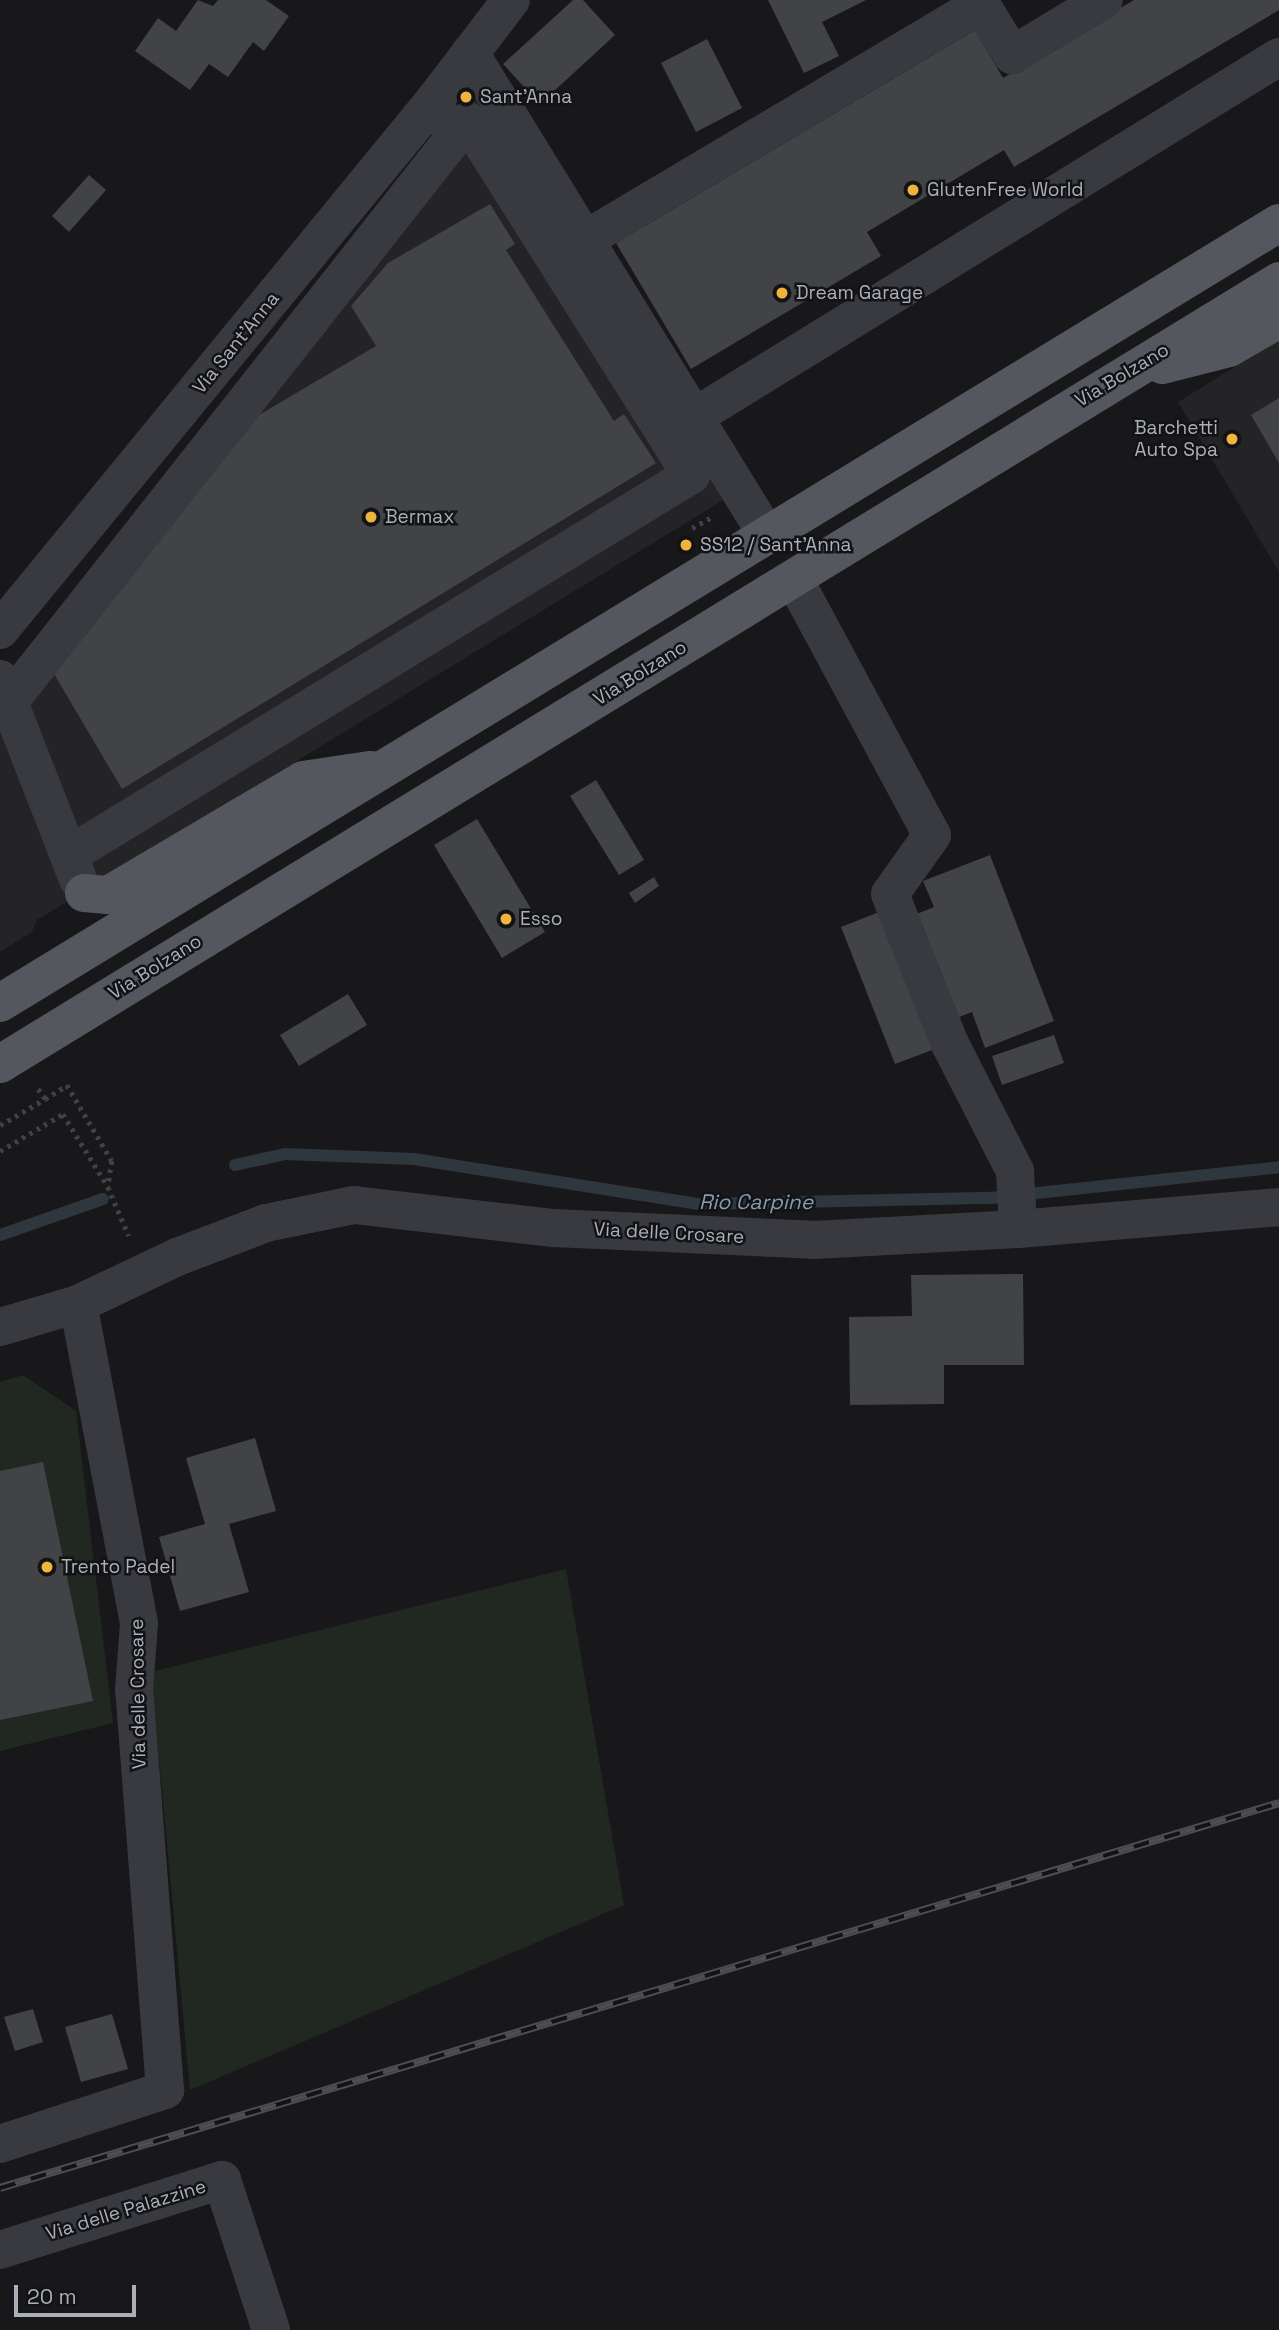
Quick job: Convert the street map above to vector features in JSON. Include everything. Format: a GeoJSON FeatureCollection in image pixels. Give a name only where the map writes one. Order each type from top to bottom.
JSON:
{"type":"FeatureCollection","features":[{"type":"Feature","properties":{"kind":"main road"},"geometry":{"type":"LineString","coordinates":[[0,1003],[1279,223]]}},
{"type":"Feature","properties":{"kind":"main road","name":"Via Bolzano"},"geometry":{"type":"LineString","coordinates":[[0,1064],[1279,281]]}},
{"type":"Feature","properties":{"kind":"main road"},"geometry":{"type":"LineString","coordinates":[[1122,375],[1228,348],[1279,318]]}},
{"type":"Feature","properties":{"kind":"main road"},"geometry":{"type":"LineString","coordinates":[[84,893],[108,895],[303,779],[387,768]]}},
{"type":"Feature","properties":{"kind":"street","name":"Via Sant'Anna"},"geometry":{"type":"LineString","coordinates":[[0,630],[433,102],[511,0]]}},
{"type":"Feature","properties":{"kind":"street"},"geometry":{"type":"LineString","coordinates":[[584,240],[981,4],[1012,55],[1104,0]]}},
{"type":"Feature","properties":{"kind":"street"},"geometry":{"type":"LineString","coordinates":[[470,53],[767,536]]}},
{"type":"Feature","properties":{"kind":"street"},"geometry":{"type":"LineString","coordinates":[[694,417],[1279,57]]}},
{"type":"Feature","properties":{"kind":"street"},"geometry":{"type":"LineString","coordinates":[[433,102],[456,135]]}},
{"type":"Feature","properties":{"kind":"street"},"geometry":{"type":"LineString","coordinates":[[69,855],[691,475],[468,121],[4,690],[69,855],[84,893]]}},
{"type":"Feature","properties":{"kind":"street"},"geometry":{"type":"LineString","coordinates":[[794,579],[932,835],[890,894],[950,1044],[1016,1171],[1017,1221]]}},
{"type":"Feature","properties":{"kind":"street","name":"Via delle Crosare"},"geometry":{"type":"LineString","coordinates":[[0,1327],[78,1304],[177,1257],[266,1223],[354,1205],[554,1228],[814,1240],[1017,1221],[1279,1207]]}},
{"type":"Feature","properties":{"kind":"street","name":"Via delle Crosare"},"geometry":{"type":"LineString","coordinates":[[0,2144],[165,2090],[134,1690],[139,1623],[78,1304]]}},
{"type":"Feature","properties":{"kind":"street","name":"Via delle Palazzine"},"geometry":{"type":"LineString","coordinates":[[0,2250],[222,2180],[271,2330]]}},
{"type":"Feature","properties":{"kind":"path"},"geometry":{"type":"LineString","coordinates":[[33,1081],[45,1099]]}},
{"type":"Feature","properties":{"kind":"path"},"geometry":{"type":"LineString","coordinates":[[0,1125],[67,1085],[112,1161],[108,1187]]}},
{"type":"Feature","properties":{"kind":"path"},"geometry":{"type":"LineString","coordinates":[[0,1151],[63,1114],[108,1187],[132,1243],[124,1247]]}},
{"type":"Feature","properties":{"kind":"shaded area"},"geometry":{"type":"Polygon","coordinates":[[[475,91],[725,499],[37,920],[32,932],[0,952],[0,682],[475,91]]]}},
{"type":"Feature","properties":{"kind":"shaded area","name":"Barchetti Auto Spa"},"geometry":{"type":"Polygon","coordinates":[[[1279,340],[1279,572],[1178,402],[1279,340]]]}},
{"type":"Feature","properties":{"kind":"shaded area","name":"Trento Padel"},"geometry":{"type":"Polygon","coordinates":[[[23,1375],[76,1411],[113,1723],[0,1751],[0,1382],[23,1375]]]}},
{"type":"Feature","properties":{"kind":"shaded area"},"geometry":{"type":"Polygon","coordinates":[[[566,1569],[624,1905],[190,2090],[151,1672],[566,1569]]]}},
{"type":"Feature","properties":{"kind":"building"},"geometry":{"type":"Polygon","coordinates":[[[198,0],[213,6],[218,0],[266,0],[289,16],[264,51],[253,42],[228,77],[209,64],[190,90],[135,51],[158,18],[176,31],[198,0]]]}},
{"type":"Feature","properties":{"kind":"building"},"geometry":{"type":"Polygon","coordinates":[[[573,0],[583,0],[615,35],[540,104],[503,64],[573,0]]]}},
{"type":"Feature","properties":{"kind":"building"},"geometry":{"type":"Polygon","coordinates":[[[768,0],[866,0],[822,22],[839,56],[804,73],[768,0]]]}},
{"type":"Feature","properties":{"kind":"building"},"geometry":{"type":"Polygon","coordinates":[[[1134,0],[1279,0],[1279,10],[1014,167],[1004,150],[867,232],[881,256],[691,369],[616,243],[975,30],[1003,78],[1134,0]]]}},
{"type":"Feature","properties":{"kind":"building"},"geometry":{"type":"Polygon","coordinates":[[[707,39],[742,108],[696,132],[661,63],[707,39]]]}},
{"type":"Feature","properties":{"kind":"building"},"geometry":{"type":"Polygon","coordinates":[[[89,175],[106,190],[69,232],[52,216],[89,175]]]}},
{"type":"Feature","properties":{"kind":"building","name":"Bermax"},"geometry":{"type":"Polygon","coordinates":[[[490,204],[515,244],[506,250],[614,421],[624,414],[656,463],[122,789],[50,667],[259,415],[376,346],[351,306],[388,263],[490,204]]]}},
{"type":"Feature","properties":{"kind":"building"},"geometry":{"type":"Polygon","coordinates":[[[1279,398],[1279,463],[1251,415],[1279,398]]]}},
{"type":"Feature","properties":{"kind":"building"},"geometry":{"type":"Polygon","coordinates":[[[596,780],[644,860],[619,875],[570,796],[596,780]]]}},
{"type":"Feature","properties":{"kind":"building"},"geometry":{"type":"Polygon","coordinates":[[[477,819],[545,932],[502,958],[434,845],[477,819]]]}},
{"type":"Feature","properties":{"kind":"building"},"geometry":{"type":"Polygon","coordinates":[[[990,855],[1054,1021],[985,1048],[972,1012],[949,1021],[909,917],[934,907],[923,881],[990,855]]]}},
{"type":"Feature","properties":{"kind":"building"},"geometry":{"type":"Polygon","coordinates":[[[654,877],[659,886],[635,903],[629,893],[654,877]]]}},
{"type":"Feature","properties":{"kind":"building"},"geometry":{"type":"Polygon","coordinates":[[[887,909],[940,1047],[895,1064],[841,927],[887,909]]]}},
{"type":"Feature","properties":{"kind":"building"},"geometry":{"type":"Polygon","coordinates":[[[348,994],[367,1025],[299,1066],[280,1035],[348,994]]]}},
{"type":"Feature","properties":{"kind":"building"},"geometry":{"type":"Polygon","coordinates":[[[1054,1035],[1064,1063],[1002,1085],[992,1056],[1054,1035]]]}},
{"type":"Feature","properties":{"kind":"building"},"geometry":{"type":"Polygon","coordinates":[[[1023,1274],[1024,1365],[944,1365],[944,1404],[850,1405],[849,1317],[912,1316],[911,1275],[1023,1274]]]}},
{"type":"Feature","properties":{"kind":"building"},"geometry":{"type":"Polygon","coordinates":[[[255,1438],[276,1511],[229,1524],[249,1592],[180,1611],[159,1537],[205,1524],[186,1458],[255,1438]]]}},
{"type":"Feature","properties":{"kind":"building"},"geometry":{"type":"Polygon","coordinates":[[[43,1462],[93,1701],[0,1720],[0,1471],[43,1462]]]}},
{"type":"Feature","properties":{"kind":"building"},"geometry":{"type":"Polygon","coordinates":[[[33,2009],[43,2042],[15,2051],[4,2017],[33,2009]]]}},
{"type":"Feature","properties":{"kind":"building"},"geometry":{"type":"Polygon","coordinates":[[[112,2014],[128,2069],[81,2082],[65,2027],[112,2014]]]}},
{"type":"Feature","properties":{"kind":"waterway","name":"Rio Carpine"},"geometry":{"type":"LineString","coordinates":[[235,1165],[285,1154],[414,1159],[697,1204],[991,1198],[1279,1167]]}},
{"type":"Feature","properties":{"kind":"waterway","name":"Rio Carpine"},"geometry":{"type":"LineString","coordinates":[[0,1235],[103,1199]]}},
{"type":"Feature","properties":{"kind":"railway"},"geometry":{"type":"LineString","coordinates":[[0,2188],[1279,1803]]}},
{"type":"Feature","properties":{"kind":"place","name":"Sant'Anna"},"geometry":{"type":"Point","coordinates":[466,97]}},
{"type":"Feature","properties":{"kind":"place","name":"GlutenFree World"},"geometry":{"type":"Point","coordinates":[913,190]}},
{"type":"Feature","properties":{"kind":"place","name":"Dream Garage"},"geometry":{"type":"Point","coordinates":[782,293]}},
{"type":"Feature","properties":{"kind":"place","name":"Barchetti Auto Spa"},"geometry":{"type":"Point","coordinates":[1232,439]}},
{"type":"Feature","properties":{"kind":"place","name":"Bermax"},"geometry":{"type":"Point","coordinates":[371,517]}},
{"type":"Feature","properties":{"kind":"place","name":"SS12 / Sant'Anna"},"geometry":{"type":"Point","coordinates":[686,545]}},
{"type":"Feature","properties":{"kind":"place","name":"Esso"},"geometry":{"type":"Point","coordinates":[506,919]}},
{"type":"Feature","properties":{"kind":"place","name":"Trento Padel"},"geometry":{"type":"Point","coordinates":[47,1567]}}]}
